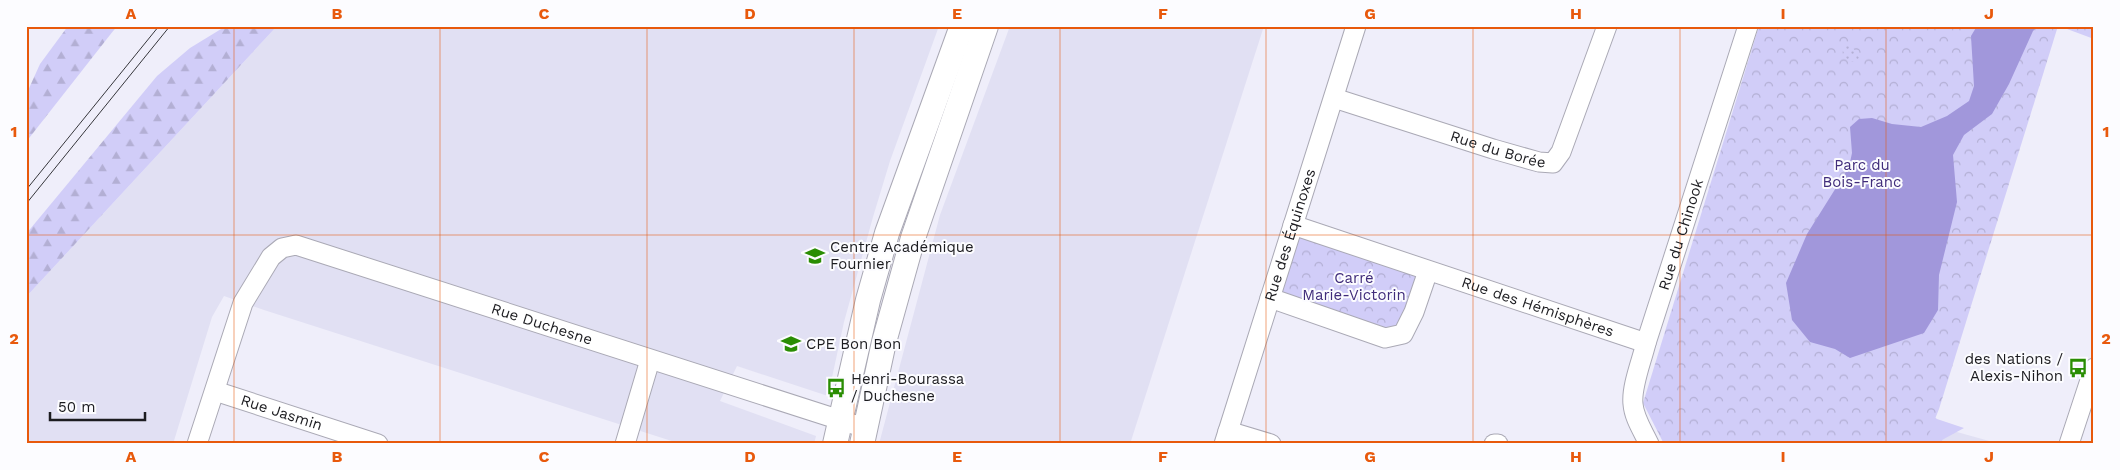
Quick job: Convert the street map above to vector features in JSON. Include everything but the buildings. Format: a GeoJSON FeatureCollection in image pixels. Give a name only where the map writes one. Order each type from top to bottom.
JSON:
{"type":"FeatureCollection","features":[{"type":"Feature","properties":{"kind":"main road"},"geometry":{"type":"LineString","coordinates":[[835,444],[868,300],[887,233],[962,26]]}},
{"type":"Feature","properties":{"kind":"main road"},"geometry":{"type":"LineString","coordinates":[[864,436],[884,342],[913,238],[986,26]]}},
{"type":"Feature","properties":{"kind":"street","name":"Rue des Équinoxes"},"geometry":{"type":"LineString","coordinates":[[1226,437],[1356,26]]}},
{"type":"Feature","properties":{"kind":"street","name":"Rue du Borée"},"geometry":{"type":"LineString","coordinates":[[1334,98],[1493,149],[1539,162],[1553,163],[1561,152],[1607,26]]}},
{"type":"Feature","properties":{"kind":"street","name":"Rue du Chinook"},"geometry":{"type":"LineString","coordinates":[[1649,444],[1635,416],[1633,394],[1646,343],[1748,26]]}},
{"type":"Feature","properties":{"kind":"street","name":"Rue des Hémisphères"},"geometry":{"type":"LineString","coordinates":[[1293,225],[1646,343]]}},
{"type":"Feature","properties":{"kind":"street","name":"Rue Duchesne"},"geometry":{"type":"LineString","coordinates":[[197,444],[243,303],[271,257],[282,248],[296,245],[840,420],[864,436]]}},
{"type":"Feature","properties":{"kind":"street"},"geometry":{"type":"LineString","coordinates":[[1270,298],[1385,338],[1403,334],[1414,312],[1428,271]]}},
{"type":"Feature","properties":{"kind":"street"},"geometry":{"type":"LineString","coordinates":[[624,444],[650,360]]}},
{"type":"Feature","properties":{"kind":"street"},"geometry":{"type":"LineString","coordinates":[[2070,444],[2094,368]]}},
{"type":"Feature","properties":{"kind":"street","name":"Rue Jasmin"},"geometry":{"type":"LineString","coordinates":[[214,391],[378,444]]}},
{"type":"Feature","properties":{"kind":"street"},"geometry":{"type":"LineString","coordinates":[[1226,437],[1271,444]]}},
{"type":"Feature","properties":{"kind":"shaded area"},"geometry":{"type":"Polygon","coordinates":[[[277,26],[939,26],[890,161],[873,217],[844,322],[828,396],[737,366],[720,401],[816,436],[814,444],[681,444],[224,296],[212,317],[173,444],[26,444],[26,297],[277,26]]]}},
{"type":"Feature","properties":{"kind":"shaded area"},"geometry":{"type":"Polygon","coordinates":[[[1010,26],[1264,26],[1130,444],[879,444],[940,215],[1010,26]]]}},
{"type":"Feature","properties":{"kind":"shaded area"},"geometry":{"type":"Polygon","coordinates":[[[1977,26],[2038,26],[2033,31],[2009,84],[1992,114],[1964,135],[1953,155],[1957,202],[1939,275],[1938,310],[1924,333],[1850,358],[1835,349],[1810,342],[1792,320],[1786,283],[1807,234],[1849,167],[1852,153],[1850,127],[1859,119],[1872,118],[1892,124],[1921,127],[1947,116],[1969,101],[1974,86],[1971,36],[1977,26]]]}},
{"type":"Feature","properties":{"kind":"shaded area"},"geometry":{"type":"Polygon","coordinates":[[[1939,427],[2000,444],[1932,444],[1939,427]]]}},
{"type":"Feature","properties":{"kind":"green space"},"geometry":{"type":"Polygon","coordinates":[[[68,26],[117,26],[26,142],[26,95],[40,64],[68,26]]]}},
{"type":"Feature","properties":{"kind":"green space"},"geometry":{"type":"Polygon","coordinates":[[[226,26],[277,26],[26,297],[26,234],[157,76],[190,48],[226,26]]]}},
{"type":"Feature","properties":{"kind":"green space","name":"Parc du Bois-Franc"},"geometry":{"type":"Polygon","coordinates":[[[1759,26],[2058,26],[1939,409],[1925,444],[1664,444],[1643,403],[1759,26]]]}},
{"type":"Feature","properties":{"kind":"green space"},"geometry":{"type":"Polygon","coordinates":[[[2059,26],[2094,26],[2094,39],[2059,26]]]}},
{"type":"Feature","properties":{"kind":"green space"},"geometry":{"type":"Polygon","coordinates":[[[1846,45],[1853,48],[1856,52],[1859,58],[1856,61],[1850,62],[1843,55],[1842,47],[1846,45]]]}},
{"type":"Feature","properties":{"kind":"green space","name":"Carré Marie-Victorin"},"geometry":{"type":"Polygon","coordinates":[[[1293,225],[1428,271],[1403,334],[1270,298],[1293,225]]]}},
{"type":"Feature","properties":{"kind":"green space"},"geometry":{"type":"Polygon","coordinates":[[[1925,410],[1937,419],[1964,428],[1942,440],[1943,444],[1872,444],[1925,410]]]}},
{"type":"Feature","properties":{"kind":"tram line"},"geometry":{"type":"LineString","coordinates":[[26,190],[159,26]]}},
{"type":"Feature","properties":{"kind":"tram line"},"geometry":{"type":"LineString","coordinates":[[26,204],[170,26]]}},
{"type":"Feature","properties":{"kind":"place","name":"Centre Académique Fournier"},"geometry":{"type":"Point","coordinates":[815,256]}},
{"type":"Feature","properties":{"kind":"place","name":"CPE Bon Bon"},"geometry":{"type":"Point","coordinates":[791,344]}},
{"type":"Feature","properties":{"kind":"place","name":"des Nations / Alexis-Nihon"},"geometry":{"type":"Point","coordinates":[2078,368]}},
{"type":"Feature","properties":{"kind":"place","name":"Henri-Bourassa / Duchesne"},"geometry":{"type":"Point","coordinates":[836,388]}}]}
